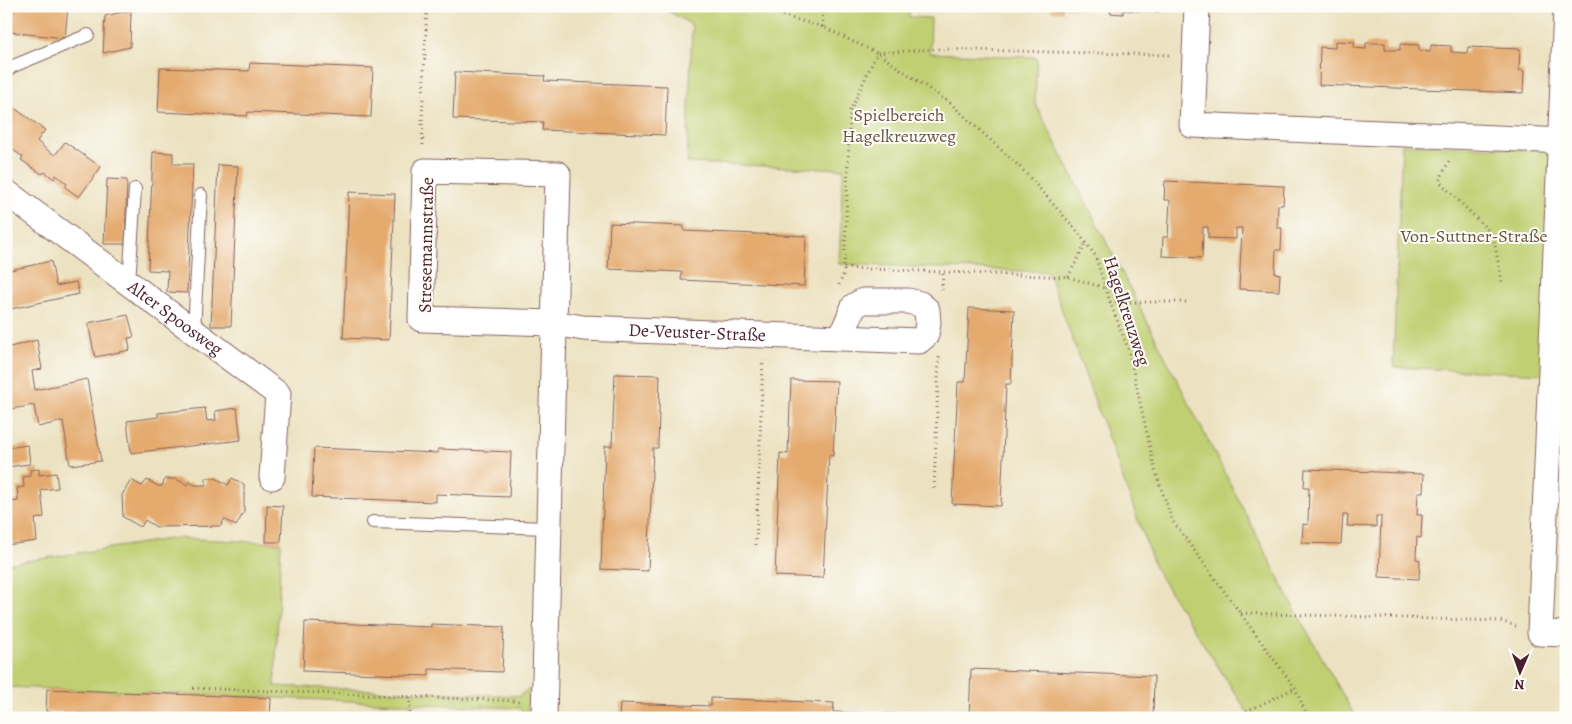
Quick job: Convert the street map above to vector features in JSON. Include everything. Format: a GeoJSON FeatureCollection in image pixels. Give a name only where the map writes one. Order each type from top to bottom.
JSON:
{"type":"FeatureCollection","features":[{"type":"Feature","properties":{"kind":"street"},"geometry":{"type":"LineString","coordinates":[[1197,6],[1192,125],[1563,141]]}},
{"type":"Feature","properties":{"kind":"street"},"geometry":{"type":"LineString","coordinates":[[1566,9],[1563,141],[1540,633],[1566,634]]}},
{"type":"Feature","properties":{"kind":"street","name":"Stresemannstraße"},"geometry":{"type":"LineString","coordinates":[[545,710],[558,174],[425,171],[421,319],[554,323]]}},
{"type":"Feature","properties":{"kind":"street","name":"Alter Spoosweg"},"geometry":{"type":"LineString","coordinates":[[6,192],[278,394],[272,477]]}},
{"type":"Feature","properties":{"kind":"street","name":"De-Veuster-Straße"},"geometry":{"type":"LineString","coordinates":[[554,323],[583,328],[841,337]]}},
{"type":"Feature","properties":{"kind":"lane"},"geometry":{"type":"LineString","coordinates":[[6,73],[11,67],[88,35]]}},
{"type":"Feature","properties":{"kind":"lane"},"geometry":{"type":"LineString","coordinates":[[129,283],[135,189]]}},
{"type":"Feature","properties":{"kind":"lane"},"geometry":{"type":"LineString","coordinates":[[194,331],[201,195]]}},
{"type":"Feature","properties":{"kind":"lane"},"geometry":{"type":"LineString","coordinates":[[373,522],[549,528]]}},
{"type":"Feature","properties":{"kind":"path"},"geometry":{"type":"LineString","coordinates":[[425,171],[422,121],[427,6]]}},
{"type":"Feature","properties":{"kind":"path","name":"Hagelkreuzweg"},"geometry":{"type":"LineString","coordinates":[[765,6],[781,15],[823,27],[877,53],[950,103],[1022,169],[1086,242],[1095,255],[1110,302],[1128,348],[1155,470],[1172,520],[1295,688],[1308,718]]}},
{"type":"Feature","properties":{"kind":"path"},"geometry":{"type":"LineString","coordinates":[[822,6],[823,27]]}},
{"type":"Feature","properties":{"kind":"path"},"geometry":{"type":"LineString","coordinates":[[837,291],[844,268],[850,111],[877,53],[935,49],[1194,56]]}},
{"type":"Feature","properties":{"kind":"path"},"geometry":{"type":"LineString","coordinates":[[1453,136],[1452,155],[1439,181],[1493,235],[1502,282]]}},
{"type":"Feature","properties":{"kind":"path"},"geometry":{"type":"LineString","coordinates":[[1068,277],[1086,242]]}},
{"type":"Feature","properties":{"kind":"path"},"geometry":{"type":"LineString","coordinates":[[844,268],[943,274],[1068,277],[1106,289]]}},
{"type":"Feature","properties":{"kind":"path"},"geometry":{"type":"LineString","coordinates":[[942,293],[943,274]]}},
{"type":"Feature","properties":{"kind":"path"},"geometry":{"type":"LineString","coordinates":[[1110,302],[1190,302]]}},
{"type":"Feature","properties":{"kind":"path"},"geometry":{"type":"LineString","coordinates":[[756,545],[764,334]]}},
{"type":"Feature","properties":{"kind":"path"},"geometry":{"type":"LineString","coordinates":[[934,488],[940,352]]}},
{"type":"Feature","properties":{"kind":"path"},"geometry":{"type":"LineString","coordinates":[[1240,613],[1500,621],[1540,633]]}},
{"type":"Feature","properties":{"kind":"path"},"geometry":{"type":"LineString","coordinates":[[193,688],[410,697],[545,710]]}},
{"type":"Feature","properties":{"kind":"path"},"geometry":{"type":"LineString","coordinates":[[1233,718],[1295,688]]}},
{"type":"Feature","properties":{"kind":"path"},"geometry":{"type":"LineString","coordinates":[[410,697],[410,717]]}},
{"type":"Feature","properties":{"kind":"green space","name":"Spielbereich Hagelkreuzweg"},"geometry":{"type":"Polygon","coordinates":[[[660,6],[909,6],[909,17],[931,18],[930,53],[1037,57],[1035,103],[1293,606],[1356,718],[1251,718],[1156,570],[1048,272],[839,264],[843,169],[687,163],[692,25],[660,6]]]}},
{"type":"Feature","properties":{"kind":"green space","name":"Von-Suttner-Straße"},"geometry":{"type":"Polygon","coordinates":[[[1402,144],[1546,150],[1554,158],[1545,374],[1393,367],[1402,144]]]}},
{"type":"Feature","properties":{"kind":"green space"},"geometry":{"type":"Polygon","coordinates":[[[176,538],[281,543],[275,686],[519,696],[529,689],[527,717],[519,708],[6,687],[6,564],[176,538]]]}},
{"type":"Feature","properties":{"kind":"building"},"geometry":{"type":"Polygon","coordinates":[[[12,6],[68,6],[65,38],[9,32],[12,6]]]}},
{"type":"Feature","properties":{"kind":"building"},"geometry":{"type":"Polygon","coordinates":[[[1051,6],[1063,6],[1063,12],[1051,11],[1051,6]]]}},
{"type":"Feature","properties":{"kind":"building"},"geometry":{"type":"Polygon","coordinates":[[[1066,6],[1159,6],[1159,12],[1123,10],[1123,14],[1110,13],[1111,9],[1066,8],[1066,6]]]}},
{"type":"Feature","properties":{"kind":"building"},"geometry":{"type":"Polygon","coordinates":[[[131,10],[130,47],[103,53],[105,16],[131,10]]]}},
{"type":"Feature","properties":{"kind":"building"},"geometry":{"type":"Polygon","coordinates":[[[1335,41],[1355,42],[1354,48],[1366,49],[1366,43],[1385,43],[1385,50],[1400,50],[1400,44],[1419,45],[1419,51],[1430,52],[1431,45],[1451,46],[1451,52],[1467,53],[1468,47],[1520,49],[1519,70],[1524,71],[1523,93],[1319,85],[1320,47],[1335,48],[1335,41]]]}},
{"type":"Feature","properties":{"kind":"building"},"geometry":{"type":"Polygon","coordinates":[[[250,63],[373,68],[371,117],[248,112],[247,116],[158,112],[160,68],[249,71],[250,63]]]}},
{"type":"Feature","properties":{"kind":"building"},"geometry":{"type":"Polygon","coordinates":[[[455,72],[545,76],[544,81],[667,86],[665,135],[542,130],[543,122],[453,119],[455,72]]]}},
{"type":"Feature","properties":{"kind":"building"},"geometry":{"type":"Polygon","coordinates":[[[13,107],[45,130],[37,141],[46,149],[55,155],[65,142],[101,167],[79,197],[65,187],[67,184],[56,175],[54,179],[45,172],[42,174],[21,160],[23,157],[6,145],[6,115],[13,107]]]}},
{"type":"Feature","properties":{"kind":"building"},"geometry":{"type":"Polygon","coordinates":[[[153,152],[173,153],[173,164],[193,164],[187,293],[167,292],[168,271],[148,270],[153,152]]]}},
{"type":"Feature","properties":{"kind":"building"},"geometry":{"type":"Polygon","coordinates":[[[218,165],[238,166],[231,326],[211,326],[218,165]]]}},
{"type":"Feature","properties":{"kind":"building"},"geometry":{"type":"Polygon","coordinates":[[[107,179],[127,180],[125,244],[104,244],[107,179]]]}},
{"type":"Feature","properties":{"kind":"building"},"geometry":{"type":"Polygon","coordinates":[[[1165,181],[1284,186],[1283,205],[1278,205],[1277,228],[1282,228],[1281,250],[1276,250],[1275,273],[1280,274],[1279,291],[1239,289],[1242,228],[1236,228],[1236,239],[1208,238],[1208,227],[1203,227],[1202,258],[1162,256],[1163,237],[1168,237],[1170,200],[1164,200],[1165,181]]]}},
{"type":"Feature","properties":{"kind":"building"},"geometry":{"type":"Polygon","coordinates":[[[349,192],[395,194],[389,340],[343,338],[349,192]]]}},
{"type":"Feature","properties":{"kind":"building"},"geometry":{"type":"Polygon","coordinates":[[[610,223],[684,226],[684,231],[806,236],[804,286],[681,280],[682,272],[608,269],[610,223]]]}},
{"type":"Feature","properties":{"kind":"building"},"geometry":{"type":"Polygon","coordinates":[[[51,261],[56,286],[76,282],[79,294],[6,310],[6,271],[51,261]]]}},
{"type":"Feature","properties":{"kind":"building"},"geometry":{"type":"Polygon","coordinates":[[[969,308],[1014,310],[1011,384],[1006,384],[1001,506],[952,504],[958,382],[965,382],[969,308]]]}},
{"type":"Feature","properties":{"kind":"building"},"geometry":{"type":"Polygon","coordinates":[[[128,315],[134,337],[128,338],[130,350],[95,357],[88,323],[128,315]]]}},
{"type":"Feature","properties":{"kind":"building"},"geometry":{"type":"Polygon","coordinates":[[[37,340],[42,369],[32,371],[35,390],[87,379],[101,461],[70,465],[63,421],[38,427],[34,405],[6,410],[6,348],[37,340]]]}},
{"type":"Feature","properties":{"kind":"building"},"geometry":{"type":"Polygon","coordinates":[[[615,374],[660,375],[658,448],[653,448],[648,571],[601,569],[605,446],[612,446],[615,374]]]}},
{"type":"Feature","properties":{"kind":"building"},"geometry":{"type":"Polygon","coordinates":[[[791,380],[837,381],[833,456],[829,455],[823,578],[775,576],[780,453],[788,454],[791,380]]]}},
{"type":"Feature","properties":{"kind":"building"},"geometry":{"type":"Polygon","coordinates":[[[205,408],[207,421],[216,420],[215,411],[237,408],[241,440],[131,453],[127,421],[158,417],[158,413],[205,408]]]}},
{"type":"Feature","properties":{"kind":"building"},"geometry":{"type":"Polygon","coordinates":[[[28,445],[30,464],[6,467],[6,448],[28,445]]]}},
{"type":"Feature","properties":{"kind":"building"},"geometry":{"type":"Polygon","coordinates":[[[314,448],[438,453],[438,449],[511,452],[509,497],[436,494],[436,502],[312,497],[314,448]]]}},
{"type":"Feature","properties":{"kind":"building"},"geometry":{"type":"Polygon","coordinates":[[[39,469],[39,475],[56,473],[58,488],[41,490],[44,517],[35,519],[37,541],[6,545],[6,499],[8,502],[18,501],[17,488],[24,487],[23,477],[30,476],[30,470],[39,469]]]}},
{"type":"Feature","properties":{"kind":"building"},"geometry":{"type":"Polygon","coordinates":[[[1305,469],[1424,474],[1423,492],[1418,492],[1417,515],[1422,515],[1421,538],[1417,537],[1416,559],[1420,560],[1419,579],[1379,577],[1381,516],[1376,516],[1376,527],[1347,526],[1348,515],[1343,515],[1341,544],[1302,543],[1303,524],[1308,525],[1309,487],[1304,487],[1305,469]]]}},
{"type":"Feature","properties":{"kind":"building"},"geometry":{"type":"Polygon","coordinates":[[[206,478],[216,478],[228,485],[232,478],[244,484],[244,512],[236,526],[224,519],[221,526],[156,527],[145,520],[141,527],[123,517],[122,495],[131,480],[142,486],[147,480],[162,486],[165,479],[176,479],[188,485],[189,482],[195,485],[206,485],[206,478]]]}},
{"type":"Feature","properties":{"kind":"building"},"geometry":{"type":"Polygon","coordinates":[[[267,505],[283,506],[281,542],[266,542],[267,505]]]}},
{"type":"Feature","properties":{"kind":"building"},"geometry":{"type":"Polygon","coordinates":[[[305,622],[431,627],[431,624],[504,627],[502,672],[429,669],[429,676],[303,671],[305,622]]]}},
{"type":"Feature","properties":{"kind":"building"},"geometry":{"type":"Polygon","coordinates":[[[971,669],[1154,676],[1153,718],[969,717],[971,669]]]}},
{"type":"Feature","properties":{"kind":"building"},"geometry":{"type":"Polygon","coordinates":[[[47,689],[271,698],[270,718],[190,718],[46,712],[47,689]]]}},
{"type":"Feature","properties":{"kind":"building"},"geometry":{"type":"Polygon","coordinates":[[[711,698],[834,703],[833,712],[923,715],[923,718],[619,718],[620,703],[711,706],[711,698]]]}},
{"type":"Feature","properties":{"kind":"building"},"geometry":{"type":"Polygon","coordinates":[[[274,713],[296,714],[296,718],[274,718],[274,713]]]}}]}
